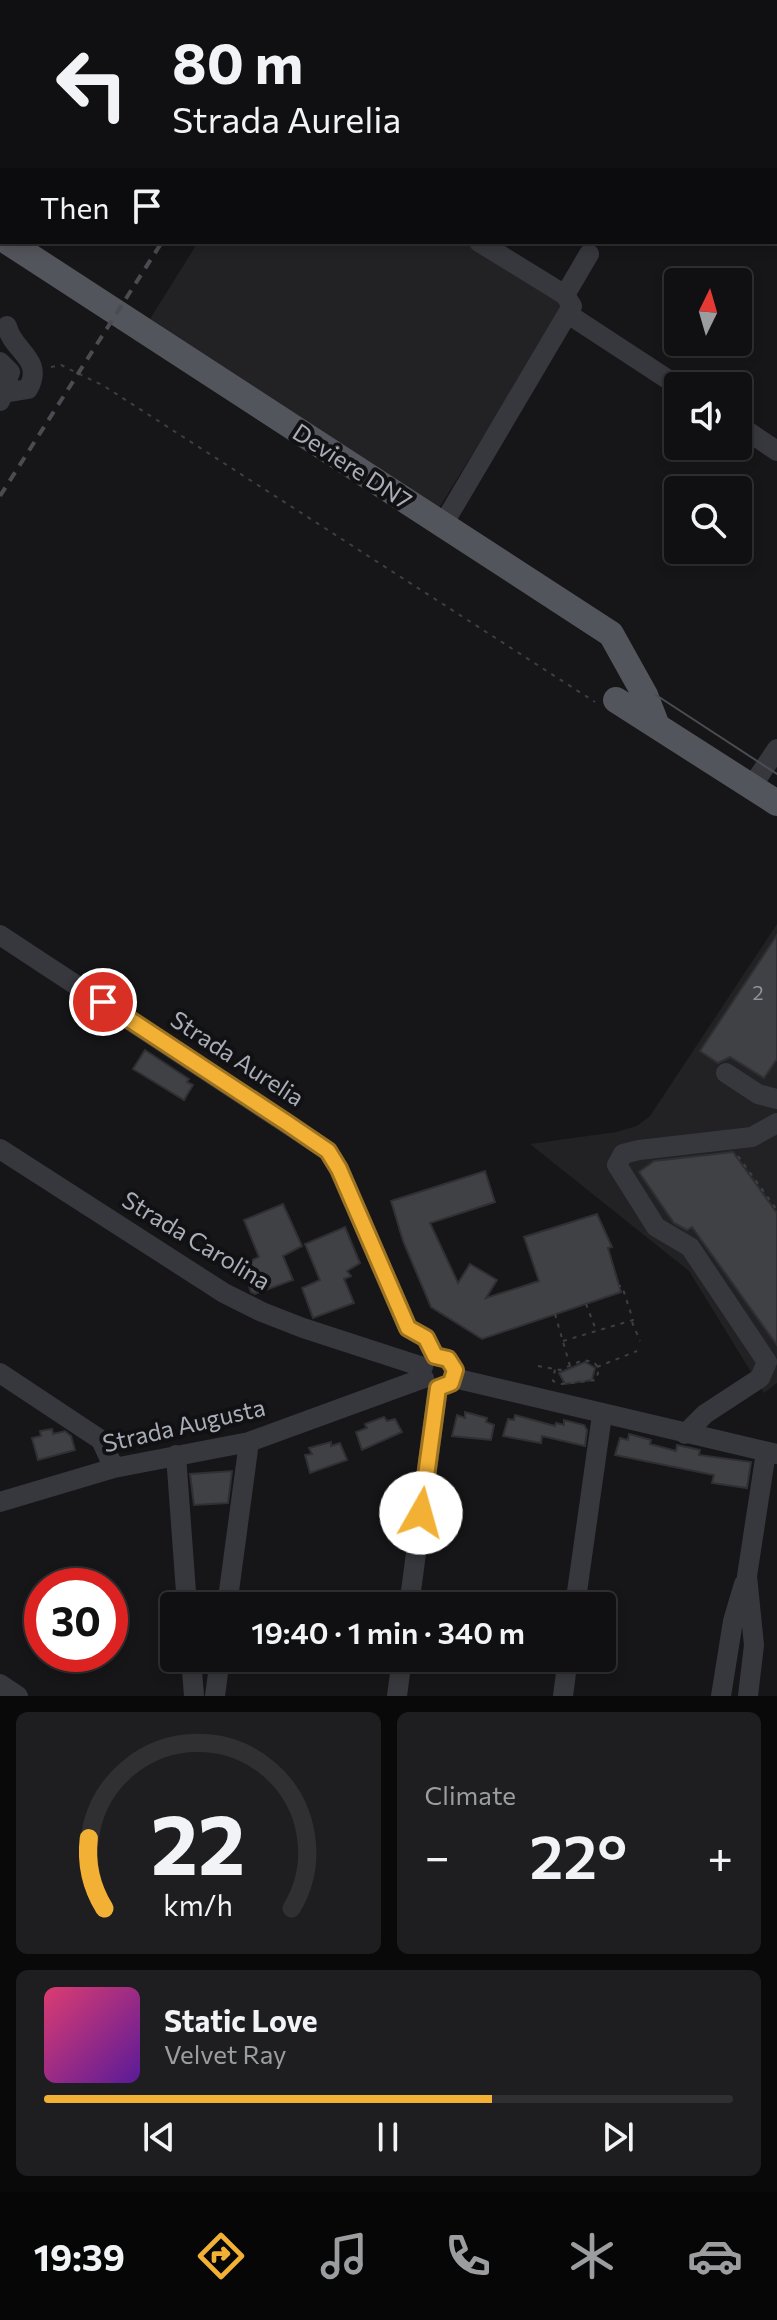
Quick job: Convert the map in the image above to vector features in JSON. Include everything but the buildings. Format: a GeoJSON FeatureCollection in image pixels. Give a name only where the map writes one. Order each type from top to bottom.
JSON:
{"type":"FeatureCollection","features":[{"type":"Feature","properties":{"kind":"main road","name":"Deviere DN7"},"geometry":{"type":"LineString","coordinates":[[11,244],[611,634],[645,695],[657,726]]}},
{"type":"Feature","properties":{"kind":"main road"},"geometry":{"type":"LineString","coordinates":[[606,701],[657,726],[777,803]]}},
{"type":"Feature","properties":{"kind":"street"},"geometry":{"type":"LineString","coordinates":[[482,244],[664,376]]}},
{"type":"Feature","properties":{"kind":"street"},"geometry":{"type":"LineString","coordinates":[[448,516],[567,305],[589,254]]}},
{"type":"Feature","properties":{"kind":"street"},"geometry":{"type":"LineString","coordinates":[[2,397],[28,389],[34,370],[32,362],[8,333],[7,326]]}},
{"type":"Feature","properties":{"kind":"street"},"geometry":{"type":"LineString","coordinates":[[0,362],[10,372],[2,397]]}},
{"type":"Feature","properties":{"kind":"street"},"geometry":{"type":"LineString","coordinates":[[752,434],[777,451]]}},
{"type":"Feature","properties":{"kind":"street"},"geometry":{"type":"LineString","coordinates":[[752,786],[777,749]]}},
{"type":"Feature","properties":{"kind":"street","name":"Strada Aurelia"},"geometry":{"type":"LineString","coordinates":[[0,935],[328,1151],[339,1169],[408,1328],[426,1338],[435,1374]]}},
{"type":"Feature","properties":{"kind":"street"},"geometry":{"type":"LineString","coordinates":[[726,1073],[758,1094],[777,1099]]}},
{"type":"Feature","properties":{"kind":"street"},"geometry":{"type":"LineString","coordinates":[[685,1434],[705,1414],[760,1378],[767,1362],[690,1247],[656,1227],[617,1165],[623,1154],[752,1137],[777,1123]]}},
{"type":"Feature","properties":{"kind":"street","name":"Strada Carolina"},"geometry":{"type":"LineString","coordinates":[[0,1149],[214,1286],[262,1312],[435,1374]]}},
{"type":"Feature","properties":{"kind":"street"},"geometry":{"type":"LineString","coordinates":[[0,1373],[101,1440],[114,1468]]}},
{"type":"Feature","properties":{"kind":"street"},"geometry":{"type":"LineString","coordinates":[[411,1592],[435,1374],[771,1453],[747,1576],[733,1621],[721,1696]]}},
{"type":"Feature","properties":{"kind":"street","name":"Strada Augusta"},"geometry":{"type":"LineString","coordinates":[[0,1502],[114,1468],[249,1442],[435,1374]]}},
{"type":"Feature","properties":{"kind":"street"},"geometry":{"type":"LineString","coordinates":[[577,1592],[602,1415]]}},
{"type":"Feature","properties":{"kind":"street"},"geometry":{"type":"LineString","coordinates":[[229,1592],[249,1442]]}},
{"type":"Feature","properties":{"kind":"street"},"geometry":{"type":"LineString","coordinates":[[176,1455],[186,1592]]}},
{"type":"Feature","properties":{"kind":"street"},"geometry":{"type":"LineString","coordinates":[[747,1576],[754,1645],[748,1696]]}},
{"type":"Feature","properties":{"kind":"street"},"geometry":{"type":"LineString","coordinates":[[192,1672],[194,1696]]}},
{"type":"Feature","properties":{"kind":"street"},"geometry":{"type":"LineString","coordinates":[[215,1696],[218,1672]]}},
{"type":"Feature","properties":{"kind":"street"},"geometry":{"type":"LineString","coordinates":[[397,1696],[400,1672]]}},
{"type":"Feature","properties":{"kind":"street"},"geometry":{"type":"LineString","coordinates":[[563,1696],[566,1672]]}},
{"type":"Feature","properties":{"kind":"street"},"geometry":{"type":"LineString","coordinates":[[0,1684],[18,1696]]}},
{"type":"Feature","properties":{"kind":"path"},"geometry":{"type":"LineString","coordinates":[[34,370],[61,365],[104,386],[606,701]]}},
{"type":"Feature","properties":{"kind":"path"},"geometry":{"type":"LineString","coordinates":[[730,1145],[777,1210]]}},
{"type":"Feature","properties":{"kind":"path"},"geometry":{"type":"LineString","coordinates":[[619,1286],[622,1286],[640,1341]]}},
{"type":"Feature","properties":{"kind":"path"},"geometry":{"type":"LineString","coordinates":[[586,1304],[597,1331]]}},
{"type":"Feature","properties":{"kind":"path"},"geometry":{"type":"LineString","coordinates":[[555,1314],[570,1366]]}},
{"type":"Feature","properties":{"kind":"path"},"geometry":{"type":"LineString","coordinates":[[563,1341],[632,1321]]}},
{"type":"Feature","properties":{"kind":"path"},"geometry":{"type":"LineString","coordinates":[[597,1367],[637,1351]]}},
{"type":"Feature","properties":{"kind":"path"},"geometry":{"type":"LineString","coordinates":[[538,1366],[555,1369],[583,1360],[594,1362],[597,1367],[596,1380],[561,1384],[553,1381],[555,1369]]}},
{"type":"Feature","properties":{"kind":"shaded area"},"geometry":{"type":"Polygon","coordinates":[[[197,244],[471,244],[567,302],[434,516],[140,335],[197,244]]]}},
{"type":"Feature","properties":{"kind":"shaded area"},"geometry":{"type":"Polygon","coordinates":[[[777,924],[777,1383],[764,1393],[689,1271],[530,1144],[616,1132],[637,1126],[650,1116],[777,924]]]}},
{"type":"Feature","properties":{"kind":"tram line"},"geometry":{"type":"LineString","coordinates":[[656,695],[777,774]]}},
{"type":"Feature","properties":{"kind":"railway"},"geometry":{"type":"LineString","coordinates":[[0,496],[161,244]]}},
{"type":"Feature","properties":{"kind":"route"},"geometry":{"type":"LineString","coordinates":[[103,1002],[328,1151],[339,1169],[408,1328],[426,1338],[435,1356],[448,1359],[455,1370],[451,1383],[438,1388],[421,1513]]}}]}
